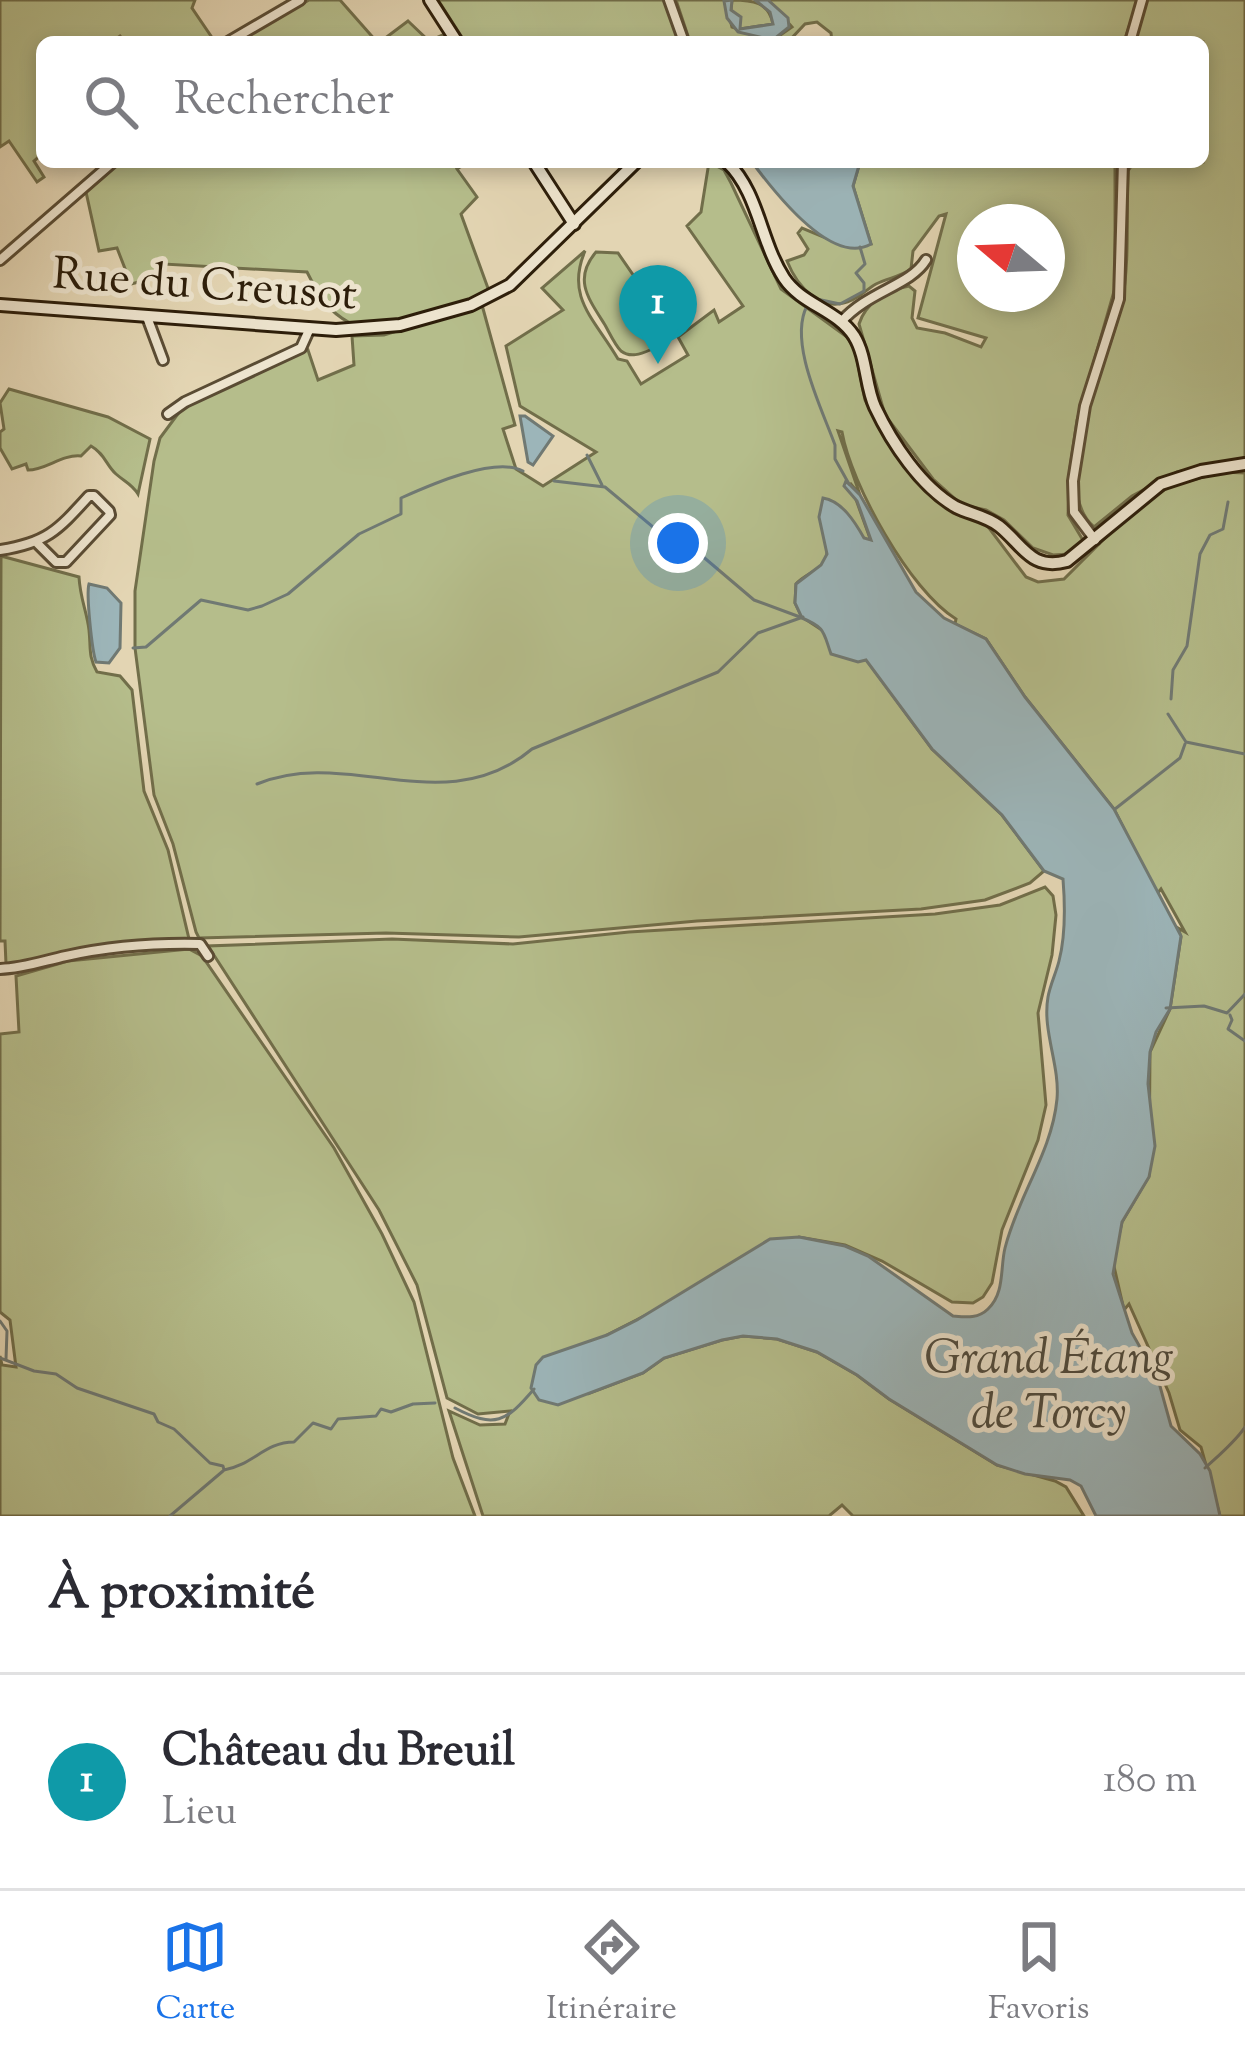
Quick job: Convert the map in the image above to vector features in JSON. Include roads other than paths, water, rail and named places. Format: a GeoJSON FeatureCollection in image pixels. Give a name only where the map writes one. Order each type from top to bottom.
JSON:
{"type":"FeatureCollection","features":[{"type":"Feature","properties":{"kind":"street"},"geometry":{"type":"LineString","coordinates":[[238,36],[300,0]]}},
{"type":"Feature","properties":{"kind":"street"},"geometry":{"type":"LineString","coordinates":[[430,0],[453,36]]}},
{"type":"Feature","properties":{"kind":"street"},"geometry":{"type":"LineString","coordinates":[[669,0],[682,36]]}},
{"type":"Feature","properties":{"kind":"street"},"geometry":{"type":"LineString","coordinates":[[1132,36],[1142,0]]}},
{"type":"Feature","properties":{"kind":"street"},"geometry":{"type":"LineString","coordinates":[[0,259],[106,168]]}},
{"type":"Feature","properties":{"kind":"street"},"geometry":{"type":"LineString","coordinates":[[538,168],[574,224]]}},
{"type":"Feature","properties":{"kind":"street","name":"Rue du Creusot"},"geometry":{"type":"LineString","coordinates":[[0,305],[310,328],[384,328],[484,300],[522,275],[630,168]]}},
{"type":"Feature","properties":{"kind":"street"},"geometry":{"type":"LineString","coordinates":[[734,168],[784,278],[808,303],[841,322],[858,343],[871,397],[884,424],[936,493],[992,522],[1021,551],[1043,563],[1067,561],[1161,484],[1245,464]]}},
{"type":"Feature","properties":{"kind":"street"},"geometry":{"type":"LineString","coordinates":[[1095,540],[1075,512],[1073,481],[1085,406],[1119,299],[1123,168]]}},
{"type":"Feature","properties":{"kind":"street"},"geometry":{"type":"LineString","coordinates":[[841,322],[862,300],[916,274],[926,260]]}},
{"type":"Feature","properties":{"kind":"street"},"geometry":{"type":"LineString","coordinates":[[147,316],[163,360]]}},
{"type":"Feature","properties":{"kind":"street"},"geometry":{"type":"LineString","coordinates":[[168,414],[296,351],[310,328]]}},
{"type":"Feature","properties":{"kind":"street"},"geometry":{"type":"LineString","coordinates":[[0,550],[52,536],[89,496],[110,511],[66,562],[56,562],[37,543]]}},
{"type":"Feature","properties":{"kind":"street"},"geometry":{"type":"LineString","coordinates":[[0,969],[74,955],[172,945],[200,944],[208,956]]}},
{"type":"Feature","properties":{"kind":"water"},"geometry":{"type":"Polygon","coordinates":[[[732,0],[731,10],[741,17],[740,29],[773,24],[770,12],[755,0],[768,0],[788,18],[789,27],[778,36],[738,32],[727,18],[724,1],[732,0]]]}},
{"type":"Feature","properties":{"kind":"water"},"geometry":{"type":"Polygon","coordinates":[[[757,168],[858,168],[853,186],[871,244],[838,245],[788,206],[757,168]]]}},
{"type":"Feature","properties":{"kind":"water"},"geometry":{"type":"Polygon","coordinates":[[[520,416],[553,436],[533,465],[528,462],[520,416]]]}},
{"type":"Feature","properties":{"kind":"water","name":"Grand Étang de Torcy"},"geometry":{"type":"Polygon","coordinates":[[[846,481],[860,495],[916,592],[944,618],[986,639],[1025,697],[1114,809],[1181,936],[1170,1009],[1150,1052],[1148,1084],[1155,1146],[1149,1177],[1122,1222],[1113,1274],[1132,1333],[1158,1379],[1171,1426],[1210,1471],[1220,1516],[1096,1516],[1081,1486],[997,1465],[817,1352],[777,1339],[743,1336],[722,1340],[664,1358],[643,1373],[558,1405],[539,1400],[531,1388],[536,1365],[543,1357],[637,1320],[770,1239],[799,1237],[845,1246],[868,1256],[953,1316],[980,1314],[997,1296],[1011,1229],[1054,1118],[1056,1074],[1047,1010],[1062,942],[1063,879],[1044,871],[1002,815],[932,749],[866,660],[831,654],[822,632],[802,618],[795,603],[796,584],[821,565],[827,554],[819,517],[823,498],[842,508],[864,538],[871,540],[857,501],[844,486],[846,481]]]}},
{"type":"Feature","properties":{"kind":"water"},"geometry":{"type":"Polygon","coordinates":[[[89,584],[107,588],[121,603],[120,648],[109,663],[96,662],[94,656],[89,584]]]}},
{"type":"Feature","properties":{"kind":"waterway"},"geometry":{"type":"LineString","coordinates":[[812,298],[840,304],[864,291],[856,273],[865,264],[860,247]]}},
{"type":"Feature","properties":{"kind":"waterway"},"geometry":{"type":"LineString","coordinates":[[807,306],[802,321],[804,356],[835,445],[835,459],[849,484]]}},
{"type":"Feature","properties":{"kind":"waterway"},"geometry":{"type":"LineString","coordinates":[[587,455],[602,485]]}},
{"type":"Feature","properties":{"kind":"waterway"},"geometry":{"type":"LineString","coordinates":[[133,648],[146,647],[201,600],[248,610],[288,594],[359,534],[401,514],[401,498],[480,470],[511,467],[523,471]]}},
{"type":"Feature","properties":{"kind":"waterway"},"geometry":{"type":"LineString","coordinates":[[554,481],[605,487],[671,542],[701,555],[754,600],[800,617]]}},
{"type":"Feature","properties":{"kind":"waterway"},"geometry":{"type":"LineString","coordinates":[[1171,699],[1173,670],[1187,646],[1200,554],[1210,535],[1223,529],[1228,502]]}},
{"type":"Feature","properties":{"kind":"waterway"},"geometry":{"type":"LineString","coordinates":[[257,784],[326,773],[431,782],[465,780],[499,770],[532,749],[718,672],[758,633],[803,617]]}},
{"type":"Feature","properties":{"kind":"waterway"},"geometry":{"type":"LineString","coordinates":[[1168,714],[1186,742],[1245,754]]}},
{"type":"Feature","properties":{"kind":"waterway"},"geometry":{"type":"LineString","coordinates":[[1115,809],[1180,758],[1185,744]]}},
{"type":"Feature","properties":{"kind":"waterway"},"geometry":{"type":"LineString","coordinates":[[1166,1008],[1204,1006],[1227,1013],[1245,994]]}},
{"type":"Feature","properties":{"kind":"waterway"},"geometry":{"type":"LineString","coordinates":[[1230,1015],[1228,1029],[1245,1041]]}},
{"type":"Feature","properties":{"kind":"waterway"},"geometry":{"type":"LineString","coordinates":[[0,1321],[7,1331],[6,1359]]}},
{"type":"Feature","properties":{"kind":"waterway"},"geometry":{"type":"LineString","coordinates":[[0,1358],[56,1374],[77,1388],[154,1414],[158,1422],[174,1429],[224,1470],[294,1442],[313,1423],[331,1429],[338,1419],[435,1403]]}},
{"type":"Feature","properties":{"kind":"waterway"},"geometry":{"type":"LineString","coordinates":[[455,1408],[480,1419],[499,1419],[534,1389]]}},
{"type":"Feature","properties":{"kind":"waterway"},"geometry":{"type":"LineString","coordinates":[[1205,1468],[1245,1427]]}},
{"type":"Feature","properties":{"kind":"waterway"},"geometry":{"type":"LineString","coordinates":[[170,1516],[223,1471]]}},
{"type":"Feature","properties":{"kind":"place","name":"Château du Breuil"},"geometry":{"type":"Point","coordinates":[658,364]}}]}
